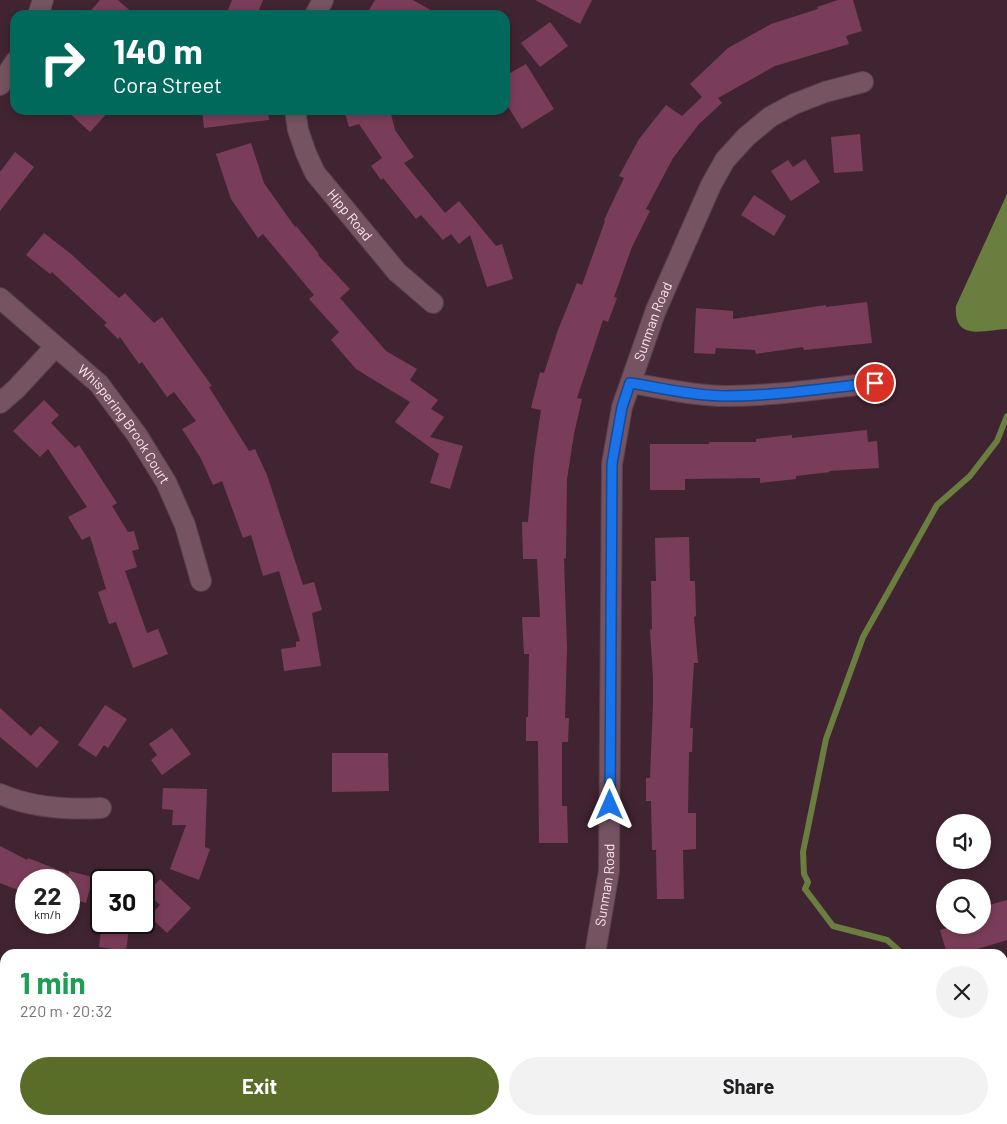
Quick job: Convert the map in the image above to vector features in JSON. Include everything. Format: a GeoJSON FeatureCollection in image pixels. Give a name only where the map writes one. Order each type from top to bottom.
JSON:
{"type":"FeatureCollection","features":[{"type":"Feature","properties":{"kind":"street"},"geometry":{"type":"LineString","coordinates":[[0,85],[10,70]]}},
{"type":"Feature","properties":{"kind":"street","name":"Sunman Road"},"geometry":{"type":"LineString","coordinates":[[596,949],[609,871],[612,464],[622,407],[656,310],[711,185],[725,160],[746,137],[770,117],[786,108],[825,92],[863,82]]}},
{"type":"Feature","properties":{"kind":"street","name":"Hipp Road"},"geometry":{"type":"LineString","coordinates":[[296,115],[298,130],[315,173],[397,272],[433,303]]}},
{"type":"Feature","properties":{"kind":"street","name":"Whispering Brook Court"},"geometry":{"type":"LineString","coordinates":[[0,298],[99,384],[137,435],[166,482],[185,525],[201,581]]}},
{"type":"Feature","properties":{"kind":"street"},"geometry":{"type":"LineString","coordinates":[[0,403],[16,389],[55,347]]}},
{"type":"Feature","properties":{"kind":"street"},"geometry":{"type":"LineString","coordinates":[[630,383],[724,396],[772,394],[875,383]]}},
{"type":"Feature","properties":{"kind":"street"},"geometry":{"type":"LineString","coordinates":[[0,794],[41,806],[74,810],[101,808]]}},
{"type":"Feature","properties":{"kind":"shaded area"},"geometry":{"type":"Polygon","coordinates":[[[1007,194],[1007,329],[972,331],[960,325],[956,317],[956,306],[1007,194]]]}},
{"type":"Feature","properties":{"kind":"building"},"geometry":{"type":"Polygon","coordinates":[[[100,0],[118,0],[129,10],[91,10],[100,0]]]}},
{"type":"Feature","properties":{"kind":"building"},"geometry":{"type":"Polygon","coordinates":[[[232,0],[263,0],[259,10],[228,10],[232,0]]]}},
{"type":"Feature","properties":{"kind":"building"},"geometry":{"type":"Polygon","coordinates":[[[375,0],[413,0],[430,10],[369,10],[375,0]]]}},
{"type":"Feature","properties":{"kind":"building"},"geometry":{"type":"Polygon","coordinates":[[[535,0],[592,0],[580,24],[535,0]]]}},
{"type":"Feature","properties":{"kind":"building"},"geometry":{"type":"Polygon","coordinates":[[[838,0],[853,0],[862,31],[846,36],[849,44],[775,66],[718,98],[722,103],[699,124],[673,158],[646,209],[650,211],[632,247],[614,297],[617,298],[608,322],[603,320],[577,398],[582,399],[567,479],[566,558],[564,559],[567,648],[565,718],[569,718],[568,742],[562,742],[562,806],[567,806],[568,843],[539,843],[538,741],[526,741],[529,654],[524,654],[522,617],[540,617],[537,559],[523,559],[522,522],[528,522],[534,456],[541,410],[531,408],[540,372],[544,373],[558,330],[577,283],[582,285],[604,220],[624,178],[619,176],[639,139],[666,105],[682,116],[702,97],[690,84],[728,48],[771,24],[818,9],[817,7],[838,0]]]}},
{"type":"Feature","properties":{"kind":"building"},"geometry":{"type":"Polygon","coordinates":[[[550,22],[568,46],[540,67],[521,43],[550,22]]]}},
{"type":"Feature","properties":{"kind":"building"},"geometry":{"type":"Polygon","coordinates":[[[526,64],[554,109],[522,129],[510,110],[510,73],[526,64]]]}},
{"type":"Feature","properties":{"kind":"building"},"geometry":{"type":"Polygon","coordinates":[[[71,115],[105,115],[90,132],[71,115]]]}},
{"type":"Feature","properties":{"kind":"building"},"geometry":{"type":"Polygon","coordinates":[[[203,115],[268,115],[269,120],[204,128],[203,115]]]}},
{"type":"Feature","properties":{"kind":"building"},"geometry":{"type":"Polygon","coordinates":[[[345,115],[391,115],[395,130],[414,157],[404,163],[445,213],[459,201],[496,246],[502,244],[513,279],[487,287],[470,235],[459,244],[451,234],[443,240],[421,215],[416,219],[371,166],[382,158],[359,124],[349,127],[345,115]]]}},
{"type":"Feature","properties":{"kind":"building"},"geometry":{"type":"Polygon","coordinates":[[[860,134],[863,171],[834,173],[831,137],[860,134]]]}},
{"type":"Feature","properties":{"kind":"building"},"geometry":{"type":"Polygon","coordinates":[[[251,143],[264,183],[295,227],[350,289],[340,298],[386,351],[417,369],[410,380],[438,400],[431,409],[444,417],[430,437],[463,446],[450,489],[430,483],[439,454],[395,422],[410,402],[356,369],[331,340],[339,332],[309,299],[314,295],[263,234],[258,238],[231,199],[216,154],[251,143]]]}},
{"type":"Feature","properties":{"kind":"building"},"geometry":{"type":"Polygon","coordinates":[[[15,152],[34,167],[0,211],[0,172],[15,152]]]}},
{"type":"Feature","properties":{"kind":"building"},"geometry":{"type":"Polygon","coordinates":[[[805,159],[820,182],[791,201],[771,171],[788,160],[793,167],[805,159]]]}},
{"type":"Feature","properties":{"kind":"building"},"geometry":{"type":"Polygon","coordinates":[[[754,195],[786,216],[774,236],[741,215],[754,195]]]}},
{"type":"Feature","properties":{"kind":"building"},"geometry":{"type":"Polygon","coordinates":[[[44,233],[71,254],[119,298],[125,293],[154,323],[162,317],[212,386],[209,387],[249,451],[255,449],[267,475],[303,585],[314,582],[322,610],[312,613],[321,666],[284,671],[281,649],[296,647],[296,642],[300,641],[279,571],[263,576],[251,535],[243,538],[222,481],[213,485],[200,457],[182,429],[196,421],[174,392],[167,397],[142,362],[139,364],[120,337],[118,339],[104,325],[107,323],[52,272],[50,274],[26,255],[44,233]]]}},
{"type":"Feature","properties":{"kind":"building"},"geometry":{"type":"Polygon","coordinates":[[[867,302],[872,343],[804,350],[803,347],[756,354],[755,350],[716,348],[715,354],[694,353],[696,308],[733,311],[733,319],[826,305],[826,307],[867,302]]]}},
{"type":"Feature","properties":{"kind":"building"},"geometry":{"type":"Polygon","coordinates":[[[44,400],[59,415],[51,423],[75,448],[79,445],[117,503],[112,506],[128,532],[134,531],[139,549],[132,551],[137,567],[125,571],[147,633],[158,629],[168,654],[133,668],[116,622],[109,624],[98,592],[106,589],[90,536],[82,540],[68,517],[87,507],[48,449],[40,457],[13,431],[44,400]]]}},
{"type":"Feature","properties":{"kind":"building"},"geometry":{"type":"Polygon","coordinates":[[[867,430],[868,442],[877,441],[879,468],[829,471],[796,476],[796,479],[760,483],[760,478],[685,479],[685,490],[650,490],[650,444],[756,442],[756,439],[792,435],[792,438],[867,430]]]}},
{"type":"Feature","properties":{"kind":"building"},"geometry":{"type":"Polygon","coordinates":[[[689,537],[690,581],[695,581],[696,616],[694,617],[698,663],[694,663],[690,728],[693,728],[692,752],[689,752],[688,813],[696,813],[696,849],[683,850],[684,899],[657,899],[656,850],[652,850],[651,801],[646,801],[646,778],[650,778],[653,703],[650,630],[652,629],[651,581],[656,581],[655,538],[689,537]]]}},
{"type":"Feature","properties":{"kind":"building"},"geometry":{"type":"Polygon","coordinates":[[[105,705],[127,719],[108,748],[104,745],[96,757],[78,745],[105,705]]]}},
{"type":"Feature","properties":{"kind":"building"},"geometry":{"type":"Polygon","coordinates":[[[0,708],[31,736],[40,726],[59,742],[37,768],[0,737],[0,708]]]}},
{"type":"Feature","properties":{"kind":"building"},"geometry":{"type":"Polygon","coordinates":[[[172,728],[191,754],[162,775],[151,760],[157,755],[149,744],[172,728]]]}},
{"type":"Feature","properties":{"kind":"building"},"geometry":{"type":"Polygon","coordinates":[[[332,753],[388,753],[389,791],[332,792],[332,753]]]}},
{"type":"Feature","properties":{"kind":"building"},"geometry":{"type":"Polygon","coordinates":[[[163,788],[207,789],[205,847],[210,849],[199,880],[170,869],[186,825],[172,825],[173,810],[162,809],[163,788]]]}},
{"type":"Feature","properties":{"kind":"building"},"geometry":{"type":"Polygon","coordinates":[[[0,846],[27,860],[28,858],[56,869],[15,869],[15,889],[0,883],[0,846]]]}},
{"type":"Feature","properties":{"kind":"building"},"geometry":{"type":"Polygon","coordinates":[[[80,874],[90,876],[90,888],[86,903],[80,901],[80,874]]]}},
{"type":"Feature","properties":{"kind":"building"},"geometry":{"type":"Polygon","coordinates":[[[160,879],[191,908],[167,933],[155,922],[155,910],[160,905],[155,900],[155,884],[160,879]]]}},
{"type":"Feature","properties":{"kind":"building"},"geometry":{"type":"Polygon","coordinates":[[[1007,900],[1007,940],[977,949],[946,949],[941,934],[991,934],[991,904],[1007,900]]]}},
{"type":"Feature","properties":{"kind":"building"},"geometry":{"type":"Polygon","coordinates":[[[101,934],[128,934],[126,949],[99,947],[101,934]]]}},
{"type":"Feature","properties":{"kind":"waterway"},"geometry":{"type":"LineString","coordinates":[[897,949],[887,940],[833,926],[805,889],[808,882],[804,874],[803,852],[826,739],[863,637],[937,505],[970,476],[997,441],[1007,416]]}},
{"type":"Feature","properties":{"kind":"route"},"geometry":{"type":"LineString","coordinates":[[610,805],[612,464],[622,407],[630,383],[724,396],[772,394],[875,383]]}}]}
